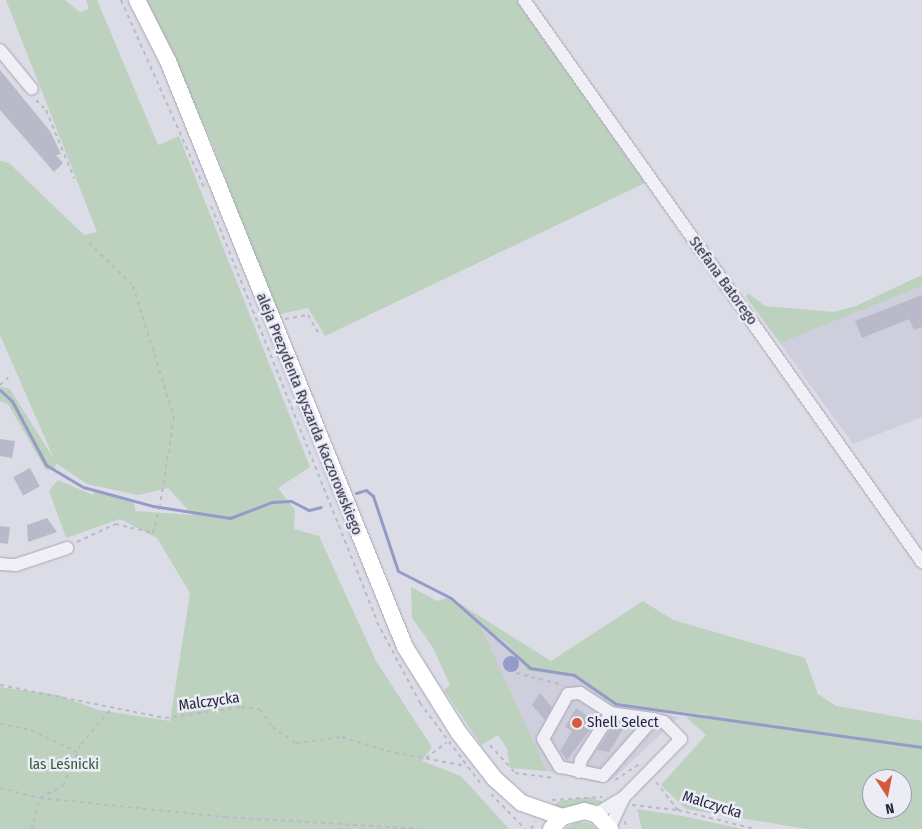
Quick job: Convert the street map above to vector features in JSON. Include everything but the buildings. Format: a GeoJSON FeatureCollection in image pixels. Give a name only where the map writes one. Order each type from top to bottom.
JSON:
{"type":"FeatureCollection","features":[{"type":"Feature","properties":{"kind":"main road","name":"aleja Prezydenta Ryszarda Kaczorowskiego"},"geometry":{"type":"LineString","coordinates":[[137,0],[168,61],[405,647],[459,733],[495,779],[522,803],[545,829]]}},
{"type":"Feature","properties":{"kind":"main road","name":"aleja Prezydenta Ryszarda Kaczorowskiego"},"geometry":{"type":"LineString","coordinates":[[522,803],[556,823]]}},
{"type":"Feature","properties":{"kind":"main road"},"geometry":{"type":"LineString","coordinates":[[556,823],[572,812],[596,814],[610,828]]}},
{"type":"Feature","properties":{"kind":"street","name":"Stefana Batorego"},"geometry":{"type":"LineString","coordinates":[[524,0],[922,562]]}},
{"type":"Feature","properties":{"kind":"street"},"geometry":{"type":"LineString","coordinates":[[0,50],[32,92]]}},
{"type":"Feature","properties":{"kind":"street"},"geometry":{"type":"LineString","coordinates":[[0,564],[23,564],[67,548]]}},
{"type":"Feature","properties":{"kind":"street"},"geometry":{"type":"LineString","coordinates":[[610,828],[627,801],[680,739],[669,724],[652,719],[611,713],[573,692],[543,739],[560,768],[603,776],[652,719]]}},
{"type":"Feature","properties":{"kind":"street"},"geometry":{"type":"LineString","coordinates":[[579,772],[581,760],[611,713]]}},
{"type":"Feature","properties":{"kind":"street"},"geometry":{"type":"LineString","coordinates":[[596,814],[627,801]]}},
{"type":"Feature","properties":{"kind":"path"},"geometry":{"type":"LineString","coordinates":[[32,92],[46,110],[74,178]]}},
{"type":"Feature","properties":{"kind":"path"},"geometry":{"type":"LineString","coordinates":[[67,548],[115,524],[153,534],[160,507],[174,417],[164,380],[133,286],[89,242]]}},
{"type":"Feature","properties":{"kind":"path"},"geometry":{"type":"LineString","coordinates":[[273,323],[300,313],[308,315],[320,334]]}},
{"type":"Feature","properties":{"kind":"path"},"geometry":{"type":"LineString","coordinates":[[0,385],[8,378]]}},
{"type":"Feature","properties":{"kind":"path"},"geometry":{"type":"LineString","coordinates":[[516,673],[523,678],[554,679],[573,692]]}},
{"type":"Feature","properties":{"kind":"path","name":"Malczycka"},"geometry":{"type":"LineString","coordinates":[[0,685],[113,708],[176,718],[241,707],[260,709],[272,727],[296,743],[342,737],[424,759],[466,766]]}},
{"type":"Feature","properties":{"kind":"path"},"geometry":{"type":"LineString","coordinates":[[32,829],[40,798],[63,786],[77,752],[113,708]]}},
{"type":"Feature","properties":{"kind":"path"},"geometry":{"type":"LineString","coordinates":[[0,724],[31,730],[77,752]]}},
{"type":"Feature","properties":{"kind":"path"},"geometry":{"type":"LineString","coordinates":[[424,759],[447,742]]}},
{"type":"Feature","properties":{"kind":"path","name":"Malczycka"},"geometry":{"type":"LineString","coordinates":[[650,772],[678,810],[755,829]]}},
{"type":"Feature","properties":{"kind":"path"},"geometry":{"type":"LineString","coordinates":[[0,788],[40,798],[225,817],[419,829]]}},
{"type":"Feature","properties":{"kind":"path"},"geometry":{"type":"LineString","coordinates":[[552,800],[593,794],[604,798]]}},
{"type":"Feature","properties":{"kind":"path"},"geometry":{"type":"LineString","coordinates":[[627,801],[678,810]]}},
{"type":"Feature","properties":{"kind":"shaded area"},"geometry":{"type":"Polygon","coordinates":[[[922,286],[922,417],[853,444],[780,343],[922,286]]]}},
{"type":"Feature","properties":{"kind":"shaded area"},"geometry":{"type":"Polygon","coordinates":[[[479,624],[508,644],[527,671],[573,677],[614,705],[679,717],[613,779],[600,783],[547,771],[479,624]]]}},
{"type":"Feature","properties":{"kind":"green space","name":"las Leśnicki"},"geometry":{"type":"Polygon","coordinates":[[[6,0],[65,0],[80,12],[89,9],[86,0],[97,0],[158,145],[179,136],[310,467],[278,488],[295,510],[294,529],[319,536],[376,661],[432,747],[422,761],[461,776],[509,829],[0,829],[0,687],[58,695],[99,710],[170,721],[190,593],[157,538],[120,519],[66,538],[49,491],[58,480],[93,495],[94,491],[134,501],[135,511],[193,515],[168,488],[138,495],[87,484],[56,463],[55,469],[46,470],[8,404],[0,401],[0,386],[10,389],[54,459],[0,335],[0,161],[9,163],[84,235],[97,232],[6,0]]]}},
{"type":"Feature","properties":{"kind":"green space"},"geometry":{"type":"Polygon","coordinates":[[[145,0],[516,0],[645,183],[325,336],[308,308],[280,314],[276,311],[210,138],[145,0]]]}},
{"type":"Feature","properties":{"kind":"green space"},"geometry":{"type":"Polygon","coordinates":[[[922,275],[922,286],[780,343],[746,297],[748,293],[765,306],[833,312],[856,306],[922,275]]]}},
{"type":"Feature","properties":{"kind":"green space"},"geometry":{"type":"Polygon","coordinates":[[[411,587],[437,601],[449,597],[551,661],[643,601],[673,620],[805,658],[818,694],[836,706],[922,721],[922,829],[807,829],[686,809],[661,785],[706,735],[686,717],[710,715],[614,705],[573,677],[527,671],[508,644],[480,625],[547,771],[510,768],[507,749],[498,735],[481,745],[444,690],[450,685],[432,646],[412,618],[411,587]]]}},
{"type":"Feature","properties":{"kind":"green space"},"geometry":{"type":"Polygon","coordinates":[[[589,797],[606,803],[549,809],[559,801],[589,797]]]}},
{"type":"Feature","properties":{"kind":"green space"},"geometry":{"type":"Polygon","coordinates":[[[637,809],[683,816],[742,829],[642,829],[637,809]]]}},
{"type":"Feature","properties":{"kind":"green space"},"geometry":{"type":"Polygon","coordinates":[[[578,822],[589,823],[597,829],[564,829],[578,822]]]}},
{"type":"Feature","properties":{"kind":"water"},"geometry":{"type":"Polygon","coordinates":[[[511,656],[517,658],[519,664],[517,670],[511,672],[505,670],[503,664],[505,658],[511,656]]]}},
{"type":"Feature","properties":{"kind":"waterway"},"geometry":{"type":"LineString","coordinates":[[0,390],[12,401],[46,465],[83,487],[153,506],[230,518],[272,502],[291,501],[309,510],[321,507]]}},
{"type":"Feature","properties":{"kind":"waterway"},"geometry":{"type":"LineString","coordinates":[[356,493],[366,490],[373,496],[398,571],[451,598],[530,668],[574,675],[616,704],[922,747]]}},
{"type":"Feature","properties":{"kind":"place","name":"Shell Select"},"geometry":{"type":"Point","coordinates":[577,723]}}]}
